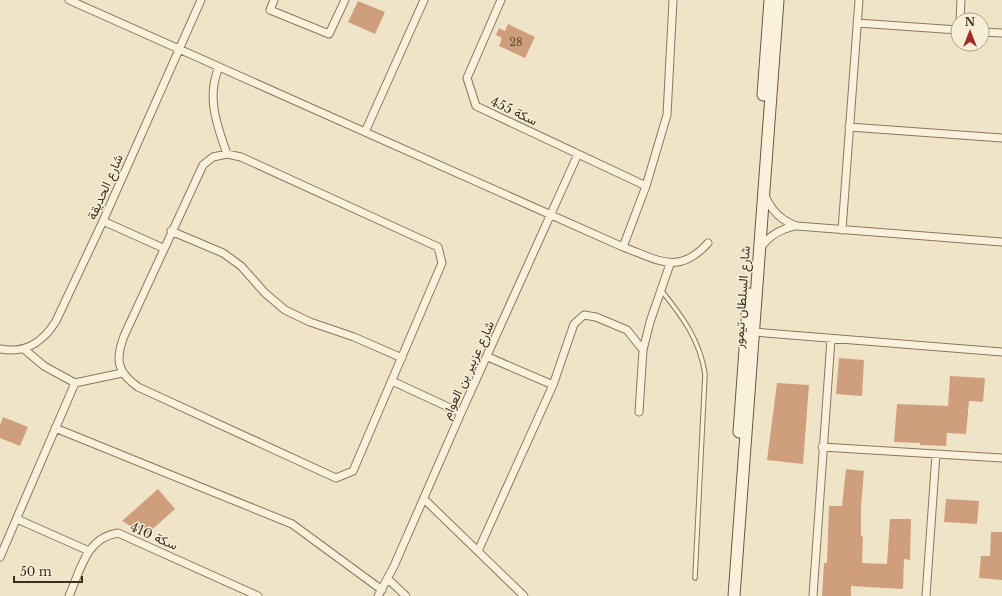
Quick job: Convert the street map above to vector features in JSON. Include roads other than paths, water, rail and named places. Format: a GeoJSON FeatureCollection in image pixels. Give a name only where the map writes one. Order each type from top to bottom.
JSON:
{"type":"FeatureCollection","features":[{"type":"Feature","properties":{"kind":"main road","name":"شارع السلطان تيمور"},"geometry":{"type":"LineString","coordinates":[[727,596],[770,0]]}},
{"type":"Feature","properties":{"kind":"main road","name":"شارع السلطان تيمور"},"geometry":{"type":"LineString","coordinates":[[734,596],[778,0]]}},
{"type":"Feature","properties":{"kind":"street"},"geometry":{"type":"LineString","coordinates":[[69,0],[623,247],[670,264],[682,262],[692,258],[708,243]]}},
{"type":"Feature","properties":{"kind":"street","name":"شارع الحديقة"},"geometry":{"type":"LineString","coordinates":[[0,349],[24,349],[47,336],[56,321],[103,221],[201,0]]}},
{"type":"Feature","properties":{"kind":"street"},"geometry":{"type":"LineString","coordinates":[[274,0],[270,10],[329,34],[345,0]]}},
{"type":"Feature","properties":{"kind":"street"},"geometry":{"type":"LineString","coordinates":[[365,132],[424,0]]}},
{"type":"Feature","properties":{"kind":"street","name":"سكة 455"},"geometry":{"type":"LineString","coordinates":[[501,0],[467,78],[476,106],[646,186]]}},
{"type":"Feature","properties":{"kind":"street"},"geometry":{"type":"LineString","coordinates":[[623,247],[646,186],[667,115],[673,0]]}},
{"type":"Feature","properties":{"kind":"street"},"geometry":{"type":"LineString","coordinates":[[842,230],[859,0]]}},
{"type":"Feature","properties":{"kind":"street"},"geometry":{"type":"LineString","coordinates":[[961,12],[962,0]]}},
{"type":"Feature","properties":{"kind":"street"},"geometry":{"type":"LineString","coordinates":[[857,23],[950,29]]}},
{"type":"Feature","properties":{"kind":"street"},"geometry":{"type":"LineString","coordinates":[[990,32],[1002,33]]}},
{"type":"Feature","properties":{"kind":"street"},"geometry":{"type":"LineString","coordinates":[[219,67],[213,80],[212,96],[216,122],[227,154]]}},
{"type":"Feature","properties":{"kind":"street"},"geometry":{"type":"LineString","coordinates":[[849,127],[1002,138]]}},
{"type":"Feature","properties":{"kind":"street"},"geometry":{"type":"LineString","coordinates":[[227,154],[241,157],[438,247],[442,263],[392,381],[352,471],[336,478],[138,387],[126,378],[122,372],[119,358],[119,348],[171,231],[203,165],[213,157],[227,154]]}},
{"type":"Feature","properties":{"kind":"street","name":"شارع عزبير بن العوام"},"geometry":{"type":"LineString","coordinates":[[380,593],[388,579],[461,412],[488,357],[578,154]]}},
{"type":"Feature","properties":{"kind":"street"},"geometry":{"type":"LineString","coordinates":[[763,189],[775,212],[785,221],[798,226],[1002,242]]}},
{"type":"Feature","properties":{"kind":"street"},"geometry":{"type":"LineString","coordinates":[[103,221],[163,248]]}},
{"type":"Feature","properties":{"kind":"street"},"geometry":{"type":"LineString","coordinates":[[760,248],[772,235],[780,230],[798,226]]}},
{"type":"Feature","properties":{"kind":"street"},"geometry":{"type":"LineString","coordinates":[[171,231],[222,253],[241,266],[265,293],[285,310],[310,322],[354,337],[402,358]]}},
{"type":"Feature","properties":{"kind":"street"},"geometry":{"type":"LineString","coordinates":[[639,412],[643,350],[650,322],[670,264]]}},
{"type":"Feature","properties":{"kind":"street"},"geometry":{"type":"LineString","coordinates":[[478,551],[553,385],[574,324],[584,315],[596,316],[627,330],[643,350]]}},
{"type":"Feature","properties":{"kind":"street"},"geometry":{"type":"LineString","coordinates":[[754,332],[1002,352]]}},
{"type":"Feature","properties":{"kind":"street"},"geometry":{"type":"LineString","coordinates":[[813,596],[822,448],[831,339]]}},
{"type":"Feature","properties":{"kind":"street"},"geometry":{"type":"LineString","coordinates":[[24,349],[44,366],[75,383],[122,372]]}},
{"type":"Feature","properties":{"kind":"street"},"geometry":{"type":"LineString","coordinates":[[488,357],[553,385]]}},
{"type":"Feature","properties":{"kind":"street"},"geometry":{"type":"LineString","coordinates":[[392,381],[461,412]]}},
{"type":"Feature","properties":{"kind":"street"},"geometry":{"type":"LineString","coordinates":[[0,557],[75,383]]}},
{"type":"Feature","properties":{"kind":"street"},"geometry":{"type":"LineString","coordinates":[[55,428],[292,524],[380,593]]}},
{"type":"Feature","properties":{"kind":"street"},"geometry":{"type":"LineString","coordinates":[[822,448],[1002,458]]}},
{"type":"Feature","properties":{"kind":"street"},"geometry":{"type":"LineString","coordinates":[[926,596],[936,454]]}},
{"type":"Feature","properties":{"kind":"street"},"geometry":{"type":"LineString","coordinates":[[424,498],[524,596]]}},
{"type":"Feature","properties":{"kind":"street"},"geometry":{"type":"LineString","coordinates":[[17,519],[89,551]]}},
{"type":"Feature","properties":{"kind":"street","name":"سكة 410"},"geometry":{"type":"LineString","coordinates":[[69,596],[91,546],[103,537],[118,533],[258,596]]}},
{"type":"Feature","properties":{"kind":"street"},"geometry":{"type":"LineString","coordinates":[[388,579],[406,596]]}},
{"type":"Feature","properties":{"kind":"lane"},"geometry":{"type":"LineString","coordinates":[[661,290],[681,314],[693,334],[699,346],[705,374],[695,578]]}}]}
